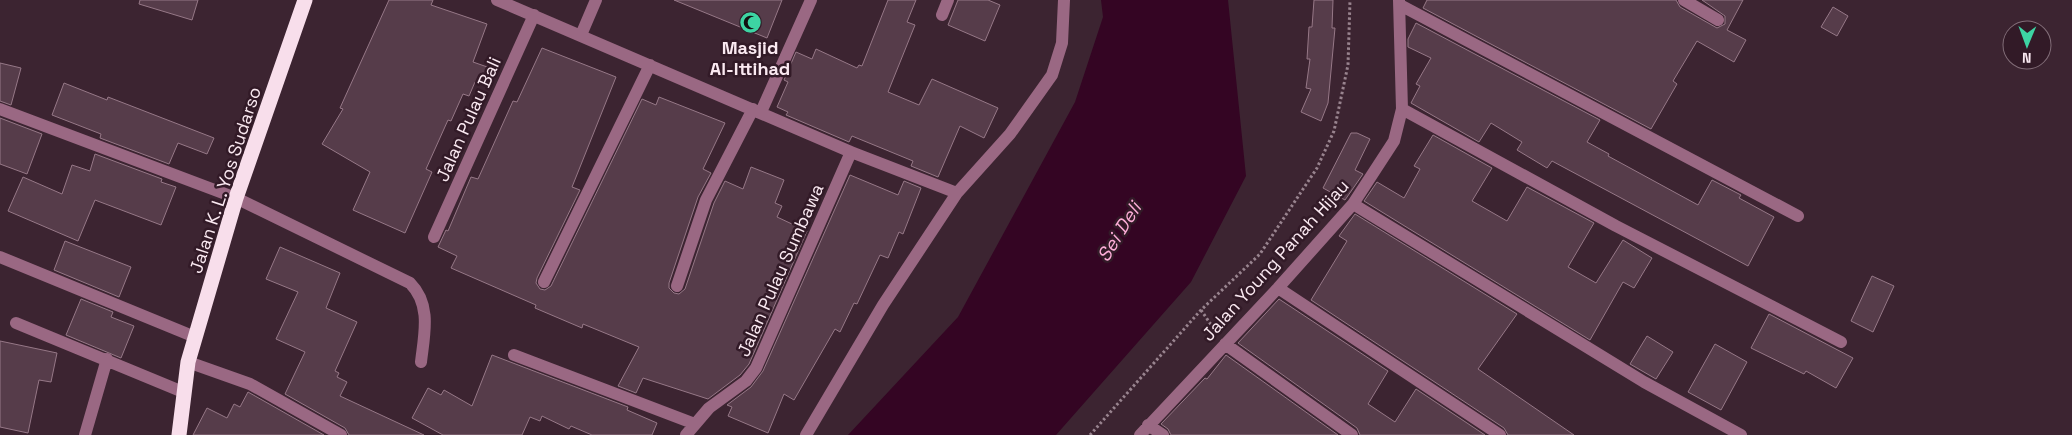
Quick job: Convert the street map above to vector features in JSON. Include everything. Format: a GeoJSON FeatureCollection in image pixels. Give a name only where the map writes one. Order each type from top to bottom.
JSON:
{"type":"FeatureCollection","features":[{"type":"Feature","properties":{"kind":"highway","name":"Jalan K. L. Yos Sudarso"},"geometry":{"type":"LineString","coordinates":[[179,435],[186,368],[195,337],[236,198],[306,0]]}},
{"type":"Feature","properties":{"kind":"street"},"geometry":{"type":"LineString","coordinates":[[497,0],[851,152],[957,193]]}},
{"type":"Feature","properties":{"kind":"street"},"geometry":{"type":"LineString","coordinates":[[581,35],[596,0]]}},
{"type":"Feature","properties":{"kind":"street"},"geometry":{"type":"LineString","coordinates":[[677,286],[706,200],[757,111],[811,0]]}},
{"type":"Feature","properties":{"kind":"street"},"geometry":{"type":"LineString","coordinates":[[942,15],[948,0]]}},
{"type":"Feature","properties":{"kind":"street"},"geometry":{"type":"LineString","coordinates":[[806,435],[883,306],[957,193],[1010,134],[1052,75],[1062,43],[1064,0]]}},
{"type":"Feature","properties":{"kind":"street"},"geometry":{"type":"LineString","coordinates":[[1684,0],[1718,20]]}},
{"type":"Feature","properties":{"kind":"street"},"geometry":{"type":"LineString","coordinates":[[1400,3],[1798,216]]}},
{"type":"Feature","properties":{"kind":"street","name":"Jalan Young Panah Hijau"},"geometry":{"type":"LineString","coordinates":[[1144,430],[1278,288],[1353,204],[1394,141],[1402,109],[1400,3]]}},
{"type":"Feature","properties":{"kind":"street","name":"Jalan Pulau Bali"},"geometry":{"type":"LineString","coordinates":[[434,237],[534,15]]}},
{"type":"Feature","properties":{"kind":"street"},"geometry":{"type":"LineString","coordinates":[[544,282],[650,65]]}},
{"type":"Feature","properties":{"kind":"street"},"geometry":{"type":"LineString","coordinates":[[0,109],[236,198],[410,284],[418,291],[426,314],[421,362]]}},
{"type":"Feature","properties":{"kind":"street"},"geometry":{"type":"LineString","coordinates":[[1402,109],[1616,226],[1841,342]]}},
{"type":"Feature","properties":{"kind":"street","name":"Jalan Pulau Sumbawa"},"geometry":{"type":"LineString","coordinates":[[686,435],[709,408],[746,381],[756,368],[851,152]]}},
{"type":"Feature","properties":{"kind":"street"},"geometry":{"type":"LineString","coordinates":[[1353,204],[1644,382],[1741,435]]}},
{"type":"Feature","properties":{"kind":"street"},"geometry":{"type":"LineString","coordinates":[[0,257],[195,337]]}},
{"type":"Feature","properties":{"kind":"street"},"geometry":{"type":"LineString","coordinates":[[1278,288],[1500,435]]}},
{"type":"Feature","properties":{"kind":"street"},"geometry":{"type":"LineString","coordinates":[[16,323],[183,392]]}},
{"type":"Feature","properties":{"kind":"street"},"geometry":{"type":"LineString","coordinates":[[1225,344],[1352,435]]}},
{"type":"Feature","properties":{"kind":"street"},"geometry":{"type":"LineString","coordinates":[[514,355],[695,424]]}},
{"type":"Feature","properties":{"kind":"street"},"geometry":{"type":"LineString","coordinates":[[85,435],[107,360]]}},
{"type":"Feature","properties":{"kind":"street"},"geometry":{"type":"LineString","coordinates":[[186,368],[250,384],[341,435]]}},
{"type":"Feature","properties":{"kind":"street"},"geometry":{"type":"LineString","coordinates":[[1144,430],[1163,435]]}},
{"type":"Feature","properties":{"kind":"path"},"geometry":{"type":"LineString","coordinates":[[1090,435],[1201,310],[1260,254],[1317,168],[1334,131],[1348,65],[1350,0]]}},
{"type":"Feature","properties":{"kind":"path"},"geometry":{"type":"LineString","coordinates":[[1201,310],[1225,344]]}},
{"type":"Feature","properties":{"kind":"water","name":"Sei Deli"},"geometry":{"type":"Polygon","coordinates":[[[1101,0],[1228,0],[1246,176],[1191,282],[1056,435],[848,435],[958,317],[1075,102],[1103,17],[1101,0]]]}},
{"type":"Feature","properties":{"kind":"building"},"geometry":{"type":"Polygon","coordinates":[[[140,0],[198,0],[192,20],[139,4],[140,0]]]}},
{"type":"Feature","properties":{"kind":"building"},"geometry":{"type":"Polygon","coordinates":[[[389,0],[433,0],[431,5],[487,24],[473,62],[493,69],[486,86],[475,82],[469,96],[463,94],[451,121],[448,120],[426,169],[432,172],[405,233],[353,210],[370,172],[322,144],[343,109],[340,108],[389,0]]]}},
{"type":"Feature","properties":{"kind":"building","name":"Masjid Al-Ittihad"},"geometry":{"type":"Polygon","coordinates":[[[674,0],[782,0],[767,38],[674,0]]]}},
{"type":"Feature","properties":{"kind":"building"},"geometry":{"type":"Polygon","coordinates":[[[888,0],[916,0],[907,22],[915,25],[888,92],[919,105],[932,79],[998,108],[984,138],[960,126],[938,177],[911,166],[913,161],[852,136],[849,142],[786,115],[788,112],[777,107],[788,82],[784,80],[796,52],[812,59],[816,49],[857,68],[859,65],[862,66],[888,0]]]}},
{"type":"Feature","properties":{"kind":"building"},"geometry":{"type":"Polygon","coordinates":[[[958,0],[988,0],[1000,5],[985,41],[948,25],[958,0]]]}},
{"type":"Feature","properties":{"kind":"building"},"geometry":{"type":"Polygon","coordinates":[[[1314,0],[1333,0],[1332,28],[1335,28],[1328,103],[1321,121],[1301,112],[1311,89],[1306,88],[1310,59],[1307,59],[1309,27],[1312,27],[1314,0]]]}},
{"type":"Feature","properties":{"kind":"building"},"geometry":{"type":"Polygon","coordinates":[[[1427,0],[1676,0],[1680,7],[1717,28],[1725,24],[1725,16],[1702,0],[1743,0],[1727,30],[1746,40],[1734,62],[1697,41],[1673,81],[1677,84],[1651,129],[1423,8],[1427,0]]]}},
{"type":"Feature","properties":{"kind":"building"},"geometry":{"type":"Polygon","coordinates":[[[1833,7],[1848,16],[1837,36],[1821,27],[1833,7]]]}},
{"type":"Feature","properties":{"kind":"building"},"geometry":{"type":"Polygon","coordinates":[[[1416,23],[1600,120],[1587,142],[1609,154],[1608,156],[1698,205],[1712,180],[1741,195],[1739,198],[1774,217],[1748,266],[1552,161],[1547,168],[1517,150],[1522,142],[1491,123],[1479,142],[1411,103],[1420,86],[1416,84],[1431,58],[1408,47],[1408,39],[1416,23]]]}},
{"type":"Feature","properties":{"kind":"building"},"geometry":{"type":"Polygon","coordinates":[[[542,48],[616,77],[572,187],[580,190],[537,278],[536,283],[540,289],[545,290],[551,286],[642,99],[656,105],[659,97],[725,123],[703,169],[711,173],[698,197],[669,283],[669,288],[674,293],[679,294],[685,289],[714,203],[725,181],[743,189],[751,167],[784,180],[775,203],[782,206],[777,217],[807,231],[749,364],[740,375],[708,399],[643,378],[636,393],[618,386],[639,347],[583,324],[582,328],[535,308],[536,305],[451,268],[457,256],[438,247],[446,230],[448,231],[471,177],[478,179],[513,101],[517,102],[542,48]]]}},
{"type":"Feature","properties":{"kind":"building"},"geometry":{"type":"Polygon","coordinates":[[[0,63],[21,68],[11,105],[0,101],[0,63]]]}},
{"type":"Feature","properties":{"kind":"building"},"geometry":{"type":"Polygon","coordinates":[[[64,83],[107,100],[108,97],[214,138],[207,154],[178,143],[169,164],[100,138],[101,134],[52,115],[64,83]]]}},
{"type":"Feature","properties":{"kind":"building"},"geometry":{"type":"Polygon","coordinates":[[[0,118],[42,134],[27,174],[0,164],[0,118]]]}},
{"type":"Feature","properties":{"kind":"building"},"geometry":{"type":"Polygon","coordinates":[[[1351,133],[1357,133],[1370,139],[1355,170],[1363,174],[1345,200],[1323,188],[1351,133]]]}},
{"type":"Feature","properties":{"kind":"building"},"geometry":{"type":"Polygon","coordinates":[[[1433,135],[1492,168],[1472,201],[1507,221],[1527,187],[1594,223],[1568,267],[1596,283],[1623,240],[1652,258],[1634,288],[1623,282],[1590,340],[1364,201],[1377,182],[1404,198],[1420,169],[1414,166],[1433,135]]]}},
{"type":"Feature","properties":{"kind":"building"},"geometry":{"type":"Polygon","coordinates":[[[95,154],[162,179],[161,182],[176,187],[161,225],[95,200],[78,241],[8,211],[23,177],[62,194],[72,165],[90,171],[95,154]]]}},
{"type":"Feature","properties":{"kind":"building"},"geometry":{"type":"Polygon","coordinates":[[[850,175],[898,195],[904,181],[921,188],[903,234],[899,232],[888,258],[880,255],[857,304],[854,303],[840,332],[835,329],[794,400],[784,394],[768,433],[728,416],[732,407],[727,405],[751,387],[763,371],[850,175]]]}},
{"type":"Feature","properties":{"kind":"building"},"geometry":{"type":"Polygon","coordinates":[[[1355,214],[1517,314],[1478,369],[1574,435],[1508,435],[1504,428],[1311,300],[1347,241],[1339,236],[1355,214]]]}},
{"type":"Feature","properties":{"kind":"building"},"geometry":{"type":"Polygon","coordinates":[[[65,241],[131,267],[119,297],[54,270],[65,241]]]}},
{"type":"Feature","properties":{"kind":"building"},"geometry":{"type":"Polygon","coordinates":[[[280,247],[340,273],[326,308],[357,322],[335,371],[339,373],[337,377],[347,382],[340,396],[424,435],[349,435],[345,428],[285,394],[305,352],[276,339],[298,292],[266,279],[280,247]]]}},
{"type":"Feature","properties":{"kind":"building"},"geometry":{"type":"Polygon","coordinates":[[[1872,276],[1894,286],[1873,332],[1851,321],[1872,276]]]}},
{"type":"Feature","properties":{"kind":"building"},"geometry":{"type":"Polygon","coordinates":[[[81,299],[113,312],[111,317],[134,326],[121,358],[66,335],[81,299]]]}},
{"type":"Feature","properties":{"kind":"building"},"geometry":{"type":"Polygon","coordinates":[[[1279,299],[1388,371],[1368,404],[1395,422],[1416,389],[1485,435],[1360,435],[1357,428],[1238,343],[1279,299]]]}},
{"type":"Feature","properties":{"kind":"building"},"geometry":{"type":"Polygon","coordinates":[[[1769,314],[1853,358],[1836,388],[1806,371],[1804,374],[1751,348],[1769,314]]]}},
{"type":"Feature","properties":{"kind":"building"},"geometry":{"type":"Polygon","coordinates":[[[1647,336],[1673,352],[1656,379],[1630,364],[1647,336]]]}},
{"type":"Feature","properties":{"kind":"building"},"geometry":{"type":"Polygon","coordinates":[[[0,341],[57,353],[51,382],[39,380],[28,433],[0,427],[0,341]]]}},
{"type":"Feature","properties":{"kind":"building"},"geometry":{"type":"Polygon","coordinates":[[[1715,344],[1747,362],[1721,410],[1688,392],[1715,344]]]}},
{"type":"Feature","properties":{"kind":"building"},"geometry":{"type":"Polygon","coordinates":[[[492,355],[628,407],[627,410],[657,423],[652,435],[592,435],[571,426],[569,429],[542,416],[540,421],[530,417],[522,435],[443,435],[412,418],[428,388],[441,395],[444,390],[472,406],[492,355]]]}},
{"type":"Feature","properties":{"kind":"building"},"geometry":{"type":"Polygon","coordinates":[[[1226,355],[1338,435],[1171,435],[1168,429],[1161,424],[1205,378],[1207,379],[1226,355]]]}},
{"type":"Feature","properties":{"kind":"building"},"geometry":{"type":"Polygon","coordinates":[[[248,392],[324,435],[193,435],[207,408],[227,418],[234,404],[240,407],[248,392]]]}},
{"type":"Feature","properties":{"kind":"place","name":"Masjid Al-Ittihad"},"geometry":{"type":"Point","coordinates":[750,22]}}]}
